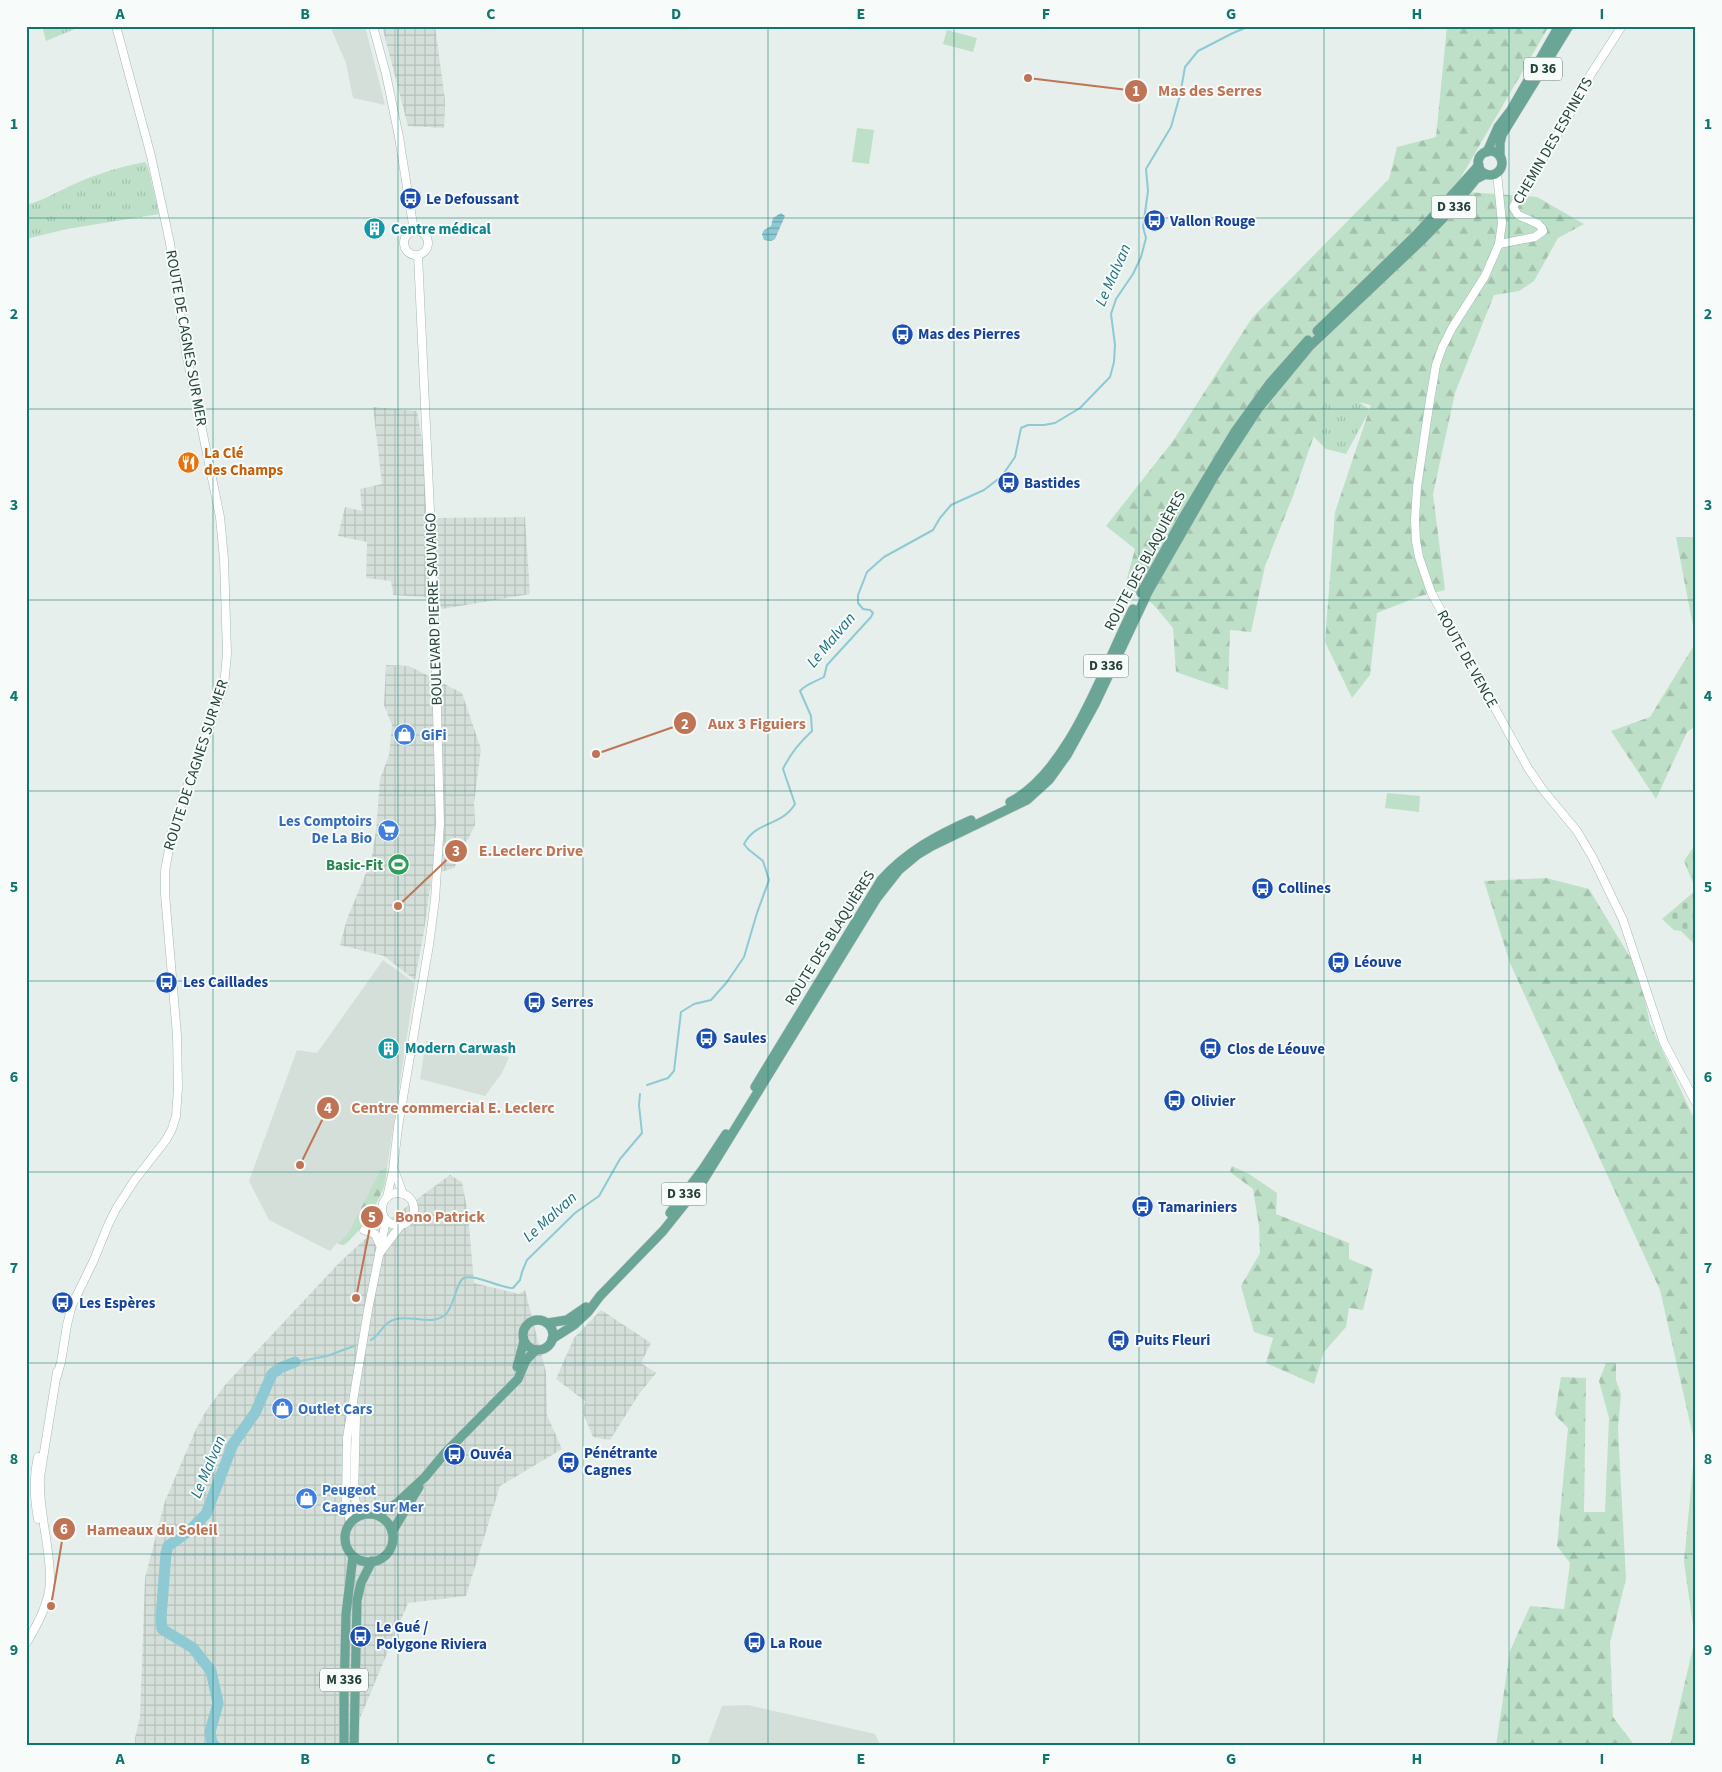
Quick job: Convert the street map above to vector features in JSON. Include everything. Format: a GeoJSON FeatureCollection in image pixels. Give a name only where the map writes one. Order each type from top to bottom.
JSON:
{"type":"FeatureCollection","features":[{"type":"Feature","properties":{"kind":"main road","name":"ROUTE DE CAGNES SUR MER"},"geometry":{"type":"LineString","coordinates":[[26,1644],[45,1607],[50,1582],[39,1490],[56,1376],[61,1362],[68,1318],[116,1209],[134,1181],[160,1150],[174,1123],[178,1088],[176,1035],[165,894],[167,852],[180,806],[224,686],[227,654],[220,517],[186,352],[170,243],[150,156],[116,26]]}},
{"type":"Feature","properties":{"kind":"main road"},"geometry":{"type":"LineString","coordinates":[[373,26],[386,74],[399,137],[414,231]]}},
{"type":"Feature","properties":{"kind":"main road","name":"D 36"},"geometry":{"type":"LineString","coordinates":[[1487,152],[1498,127],[1559,26]]}},
{"type":"Feature","properties":{"kind":"main road","name":"D 36"},"geometry":{"type":"LineString","coordinates":[[1500,156],[1502,135],[1569,26]]}},
{"type":"Feature","properties":{"kind":"main road","name":"CHEMIN DES ESPINETS"},"geometry":{"type":"LineString","coordinates":[[1499,244],[1535,237],[1543,231],[1538,224],[1518,215],[1513,207],[1567,119],[1591,74],[1622,26]]}},
{"type":"Feature","properties":{"kind":"main road"},"geometry":{"type":"LineString","coordinates":[[1487,152],[1494,152],[1500,156],[1502,163],[1492,174],[1482,172],[1479,165],[1480,157],[1487,152]]}},
{"type":"Feature","properties":{"kind":"main road","name":"ROUTE DES BLAQUIÈRES"},"geometry":{"type":"LineString","coordinates":[[640,1254],[703,1169],[726,1134],[881,880],[892,867],[921,845],[1019,797],[1042,778],[1057,759],[1072,733],[1155,567],[1205,480],[1252,406],[1287,362],[1417,234],[1479,165]]}},
{"type":"Feature","properties":{"kind":"main road","name":"ROUTE DE VENCE"},"geometry":{"type":"LineString","coordinates":[[1492,174],[1500,186],[1502,223],[1499,244],[1485,276],[1447,337],[1436,365],[1417,487],[1416,541],[1421,564],[1431,592],[1528,768],[1577,832],[1593,858],[1623,920],[1664,1043],[1696,1103]]}},
{"type":"Feature","properties":{"kind":"main road","name":"ROUTE DES BLAQUIÈRES"},"geometry":{"type":"LineString","coordinates":[[600,1296],[662,1231],[708,1175],[888,883],[899,870],[924,850],[1027,800],[1042,788],[1056,771],[1091,712],[1134,619],[1156,577],[1215,475],[1258,408],[1310,346],[1451,210],[1476,180],[1492,174]]}},
{"type":"Feature","properties":{"kind":"main road"},"geometry":{"type":"LineString","coordinates":[[414,231],[422,232],[428,239],[425,251],[418,255],[407,251],[404,244],[405,237],[414,231]]}},
{"type":"Feature","properties":{"kind":"main road","name":"BOULEVARD PIERRE SAUVAIGO"},"geometry":{"type":"LineString","coordinates":[[387,1197],[393,1170],[398,1127],[430,936],[436,893],[440,823],[434,611],[418,255]]}},
{"type":"Feature","properties":{"kind":"main road","name":"BOULEVARD PIERRE SAUVAIGO"},"geometry":{"type":"LineString","coordinates":[[393,1170],[403,1194]]}},
{"type":"Feature","properties":{"kind":"main road"},"geometry":{"type":"LineString","coordinates":[[379,1254],[401,1225],[411,1219],[414,1210],[412,1201],[403,1194],[395,1193],[387,1197],[382,1208],[382,1214],[392,1224],[401,1225]]}},
{"type":"Feature","properties":{"kind":"main road"},"geometry":{"type":"LineString","coordinates":[[386,1220],[368,1310],[350,1422],[346,1464],[346,1501],[350,1522],[345,1536],[348,1550],[353,1556],[362,1561],[372,1561],[380,1559],[390,1549],[392,1532],[425,1477]]}},
{"type":"Feature","properties":{"kind":"main road"},"geometry":{"type":"LineString","coordinates":[[364,1230],[375,1234],[380,1245]]}},
{"type":"Feature","properties":{"kind":"main road"},"geometry":{"type":"LineString","coordinates":[[509,1387],[519,1363],[524,1341],[523,1332],[527,1324],[535,1320],[548,1323],[567,1320],[600,1296]]}},
{"type":"Feature","properties":{"kind":"main road"},"geometry":{"type":"LineString","coordinates":[[524,1341],[530,1348],[536,1350],[541,1350],[548,1346],[552,1339],[574,1325],[588,1312],[600,1296]]}},
{"type":"Feature","properties":{"kind":"main road"},"geometry":{"type":"LineString","coordinates":[[548,1323],[552,1330],[552,1339]]}},
{"type":"Feature","properties":{"kind":"main road"},"geometry":{"type":"LineString","coordinates":[[377,1515],[397,1502],[425,1477],[445,1453],[518,1379],[526,1360],[536,1350]]}},
{"type":"Feature","properties":{"kind":"main road"},"geometry":{"type":"LineString","coordinates":[[354,1406],[356,1416],[354,1495],[357,1506],[364,1514]]}},
{"type":"Feature","properties":{"kind":"main road"},"geometry":{"type":"LineString","coordinates":[[350,1522],[364,1514],[377,1515],[384,1519],[392,1532]]}},
{"type":"Feature","properties":{"kind":"main road","name":"M 336"},"geometry":{"type":"LineString","coordinates":[[344,1746],[346,1614],[353,1556]]}},
{"type":"Feature","properties":{"kind":"main road","name":"M 336"},"geometry":{"type":"LineString","coordinates":[[354,1746],[357,1606],[361,1583],[372,1561]]}},
{"type":"Feature","properties":{"kind":"shaded area"},"geometry":{"type":"Polygon","coordinates":[[[330,26],[365,26],[385,105],[353,98],[346,63],[330,26]]]}},
{"type":"Feature","properties":{"kind":"shaded area"},"geometry":{"type":"Polygon","coordinates":[[[382,26],[435,26],[445,100],[444,128],[408,126],[382,26]]]}},
{"type":"Feature","properties":{"kind":"shaded area"},"geometry":{"type":"Polygon","coordinates":[[[373,407],[417,411],[435,518],[525,517],[530,594],[442,609],[425,597],[393,595],[391,581],[366,578],[367,542],[338,536],[345,507],[362,511],[360,489],[382,484],[373,407]]]}},
{"type":"Feature","properties":{"kind":"shaded area"},"geometry":{"type":"Polygon","coordinates":[[[386,665],[409,666],[462,693],[481,749],[474,803],[475,825],[454,868],[432,875],[415,980],[384,956],[340,945],[347,919],[371,861],[376,831],[380,779],[389,755],[392,725],[384,705],[386,665]]]}},
{"type":"Feature","properties":{"kind":"shaded area"},"geometry":{"type":"Polygon","coordinates":[[[383,960],[415,983],[384,1188],[369,1214],[347,1243],[343,1245],[337,1243],[330,1251],[269,1220],[249,1181],[297,1050],[317,1053],[383,960]]]}},
{"type":"Feature","properties":{"kind":"shaded area"},"geometry":{"type":"Polygon","coordinates":[[[426,1041],[509,1057],[502,1073],[485,1096],[420,1079],[426,1041]]]}},
{"type":"Feature","properties":{"kind":"shaded area"},"geometry":{"type":"Polygon","coordinates":[[[450,1175],[462,1182],[468,1214],[474,1283],[519,1294],[525,1290],[546,1372],[547,1415],[562,1449],[500,1486],[466,1596],[408,1603],[347,1746],[135,1746],[140,1717],[145,1578],[165,1501],[196,1429],[206,1411],[225,1385],[340,1262],[376,1229],[450,1175]]]}},
{"type":"Feature","properties":{"kind":"shaded area"},"geometry":{"type":"Polygon","coordinates":[[[601,1310],[651,1343],[641,1363],[656,1373],[639,1394],[610,1440],[593,1437],[583,1413],[585,1401],[556,1379],[574,1338],[601,1310]]]}},
{"type":"Feature","properties":{"kind":"shaded area"},"geometry":{"type":"Polygon","coordinates":[[[748,1705],[875,1734],[881,1746],[707,1746],[722,1706],[748,1705]]]}},
{"type":"Feature","properties":{"kind":"green space"},"geometry":{"type":"Polygon","coordinates":[[[42,26],[82,26],[46,41],[42,26]]]}},
{"type":"Feature","properties":{"kind":"green space"},"geometry":{"type":"Polygon","coordinates":[[[1447,26],[1549,26],[1453,191],[1537,197],[1584,224],[1558,238],[1534,281],[1519,291],[1494,295],[1455,393],[1433,494],[1445,590],[1420,596],[1377,613],[1370,675],[1352,698],[1325,642],[1335,512],[1371,405],[1328,395],[1293,496],[1265,566],[1251,632],[1230,630],[1228,690],[1176,672],[1173,628],[1153,604],[1125,586],[1135,549],[1106,526],[1173,441],[1252,318],[1389,179],[1397,147],[1436,137],[1447,26]]]}},
{"type":"Feature","properties":{"kind":"green space"},"geometry":{"type":"Polygon","coordinates":[[[947,30],[977,38],[973,52],[943,44],[947,30]]]}},
{"type":"Feature","properties":{"kind":"green space"},"geometry":{"type":"Polygon","coordinates":[[[857,128],[874,130],[869,164],[852,162],[857,128]]]}},
{"type":"Feature","properties":{"kind":"green space"},"geometry":{"type":"Polygon","coordinates":[[[145,162],[148,167],[159,214],[67,229],[26,239],[26,205],[97,175],[145,162]]]}},
{"type":"Feature","properties":{"kind":"green space"},"geometry":{"type":"Polygon","coordinates":[[[1325,389],[1349,395],[1370,410],[1346,454],[1326,449],[1314,437],[1317,409],[1325,389]]]}},
{"type":"Feature","properties":{"kind":"green space"},"geometry":{"type":"Polygon","coordinates":[[[1676,537],[1696,537],[1696,642],[1676,537]]]}},
{"type":"Feature","properties":{"kind":"green space"},"geometry":{"type":"Polygon","coordinates":[[[1696,642],[1696,726],[1687,732],[1656,799],[1611,731],[1650,717],[1696,642]]]}},
{"type":"Feature","properties":{"kind":"green space"},"geometry":{"type":"Polygon","coordinates":[[[1387,793],[1420,796],[1419,812],[1385,808],[1387,793]]]}},
{"type":"Feature","properties":{"kind":"green space"},"geometry":{"type":"Polygon","coordinates":[[[1696,843],[1696,890],[1684,861],[1696,843]]]}},
{"type":"Feature","properties":{"kind":"green space"},"geometry":{"type":"Polygon","coordinates":[[[1546,878],[1589,889],[1639,972],[1650,1024],[1696,1123],[1696,1746],[1670,1746],[1695,1639],[1684,1562],[1695,1445],[1660,1290],[1510,963],[1484,881],[1546,878]]]}},
{"type":"Feature","properties":{"kind":"green space"},"geometry":{"type":"Polygon","coordinates":[[[1696,890],[1696,946],[1681,931],[1674,930],[1662,919],[1696,890]]]}},
{"type":"Feature","properties":{"kind":"green space"},"geometry":{"type":"Polygon","coordinates":[[[1232,1166],[1249,1174],[1277,1193],[1276,1214],[1349,1243],[1349,1259],[1373,1269],[1363,1310],[1349,1308],[1346,1327],[1324,1352],[1314,1384],[1266,1363],[1273,1338],[1254,1332],[1241,1286],[1260,1253],[1259,1226],[1253,1189],[1230,1172],[1232,1166]]]}},
{"type":"Feature","properties":{"kind":"green space"},"geometry":{"type":"Polygon","coordinates":[[[387,1167],[385,1184],[373,1210],[349,1241],[343,1245],[338,1244],[349,1232],[380,1171],[387,1167]]]}},
{"type":"Feature","properties":{"kind":"green space"},"geometry":{"type":"Polygon","coordinates":[[[1606,1363],[1616,1363],[1616,1380],[1621,1394],[1618,1429],[1626,1579],[1610,1643],[1613,1717],[1635,1746],[1496,1746],[1510,1651],[1530,1606],[1564,1609],[1570,1563],[1557,1546],[1568,1428],[1555,1415],[1561,1377],[1586,1378],[1584,1512],[1605,1512],[1609,1418],[1599,1381],[1606,1363]]]}},
{"type":"Feature","properties":{"kind":"water"},"geometry":{"type":"Polygon","coordinates":[[[781,213],[785,216],[775,239],[771,241],[764,240],[762,234],[764,230],[771,226],[773,218],[781,213]]]}},
{"type":"Feature","properties":{"kind":"waterway","name":"Le Malvan"},"geometry":{"type":"LineString","coordinates":[[647,1085],[668,1078],[674,1071],[681,1012],[694,1004],[711,1000],[727,982],[744,957],[769,880],[763,861],[744,844],[755,831],[783,817],[795,804],[783,769],[803,739],[812,731],[811,716],[800,691],[824,677],[827,665],[871,617],[873,613],[870,610],[863,609],[858,603],[858,595],[867,572],[884,557],[933,530],[951,505],[984,490],[1002,476],[1015,457],[1021,428],[1028,425],[1055,423],[1080,408],[1110,377],[1114,362],[1115,345],[1111,314],[1116,299],[1133,274],[1141,257],[1146,238],[1143,227],[1148,191],[1146,169],[1171,127],[1185,67],[1198,51],[1250,26]]}},
{"type":"Feature","properties":{"kind":"waterway","name":"Le Malvan"},"geometry":{"type":"LineString","coordinates":[[371,1340],[385,1325],[396,1319],[434,1320],[445,1315],[451,1306],[461,1280],[464,1278],[482,1279],[513,1288],[520,1280],[527,1260],[575,1213],[599,1196],[620,1159],[642,1133],[639,1105],[640,1094]]}},
{"type":"Feature","properties":{"kind":"waterway","name":"Le Malvan"},"geometry":{"type":"LineString","coordinates":[[295,1362],[327,1356],[354,1346]]}},
{"type":"Feature","properties":{"kind":"waterway","name":"Le Malvan"},"geometry":{"type":"LineString","coordinates":[[215,1746],[212,1743],[210,1732],[218,1703],[211,1671],[193,1648],[162,1629],[161,1618],[166,1553],[168,1546],[189,1531],[206,1514],[233,1444],[255,1413],[272,1374],[280,1368],[295,1362]]}},
{"type":"Feature","properties":{"kind":"place","name":"Mas des Serres"},"geometry":{"type":"Point","coordinates":[1028,78]}},
{"type":"Feature","properties":{"kind":"place","name":"Le Defoussant"},"geometry":{"type":"Point","coordinates":[410,199]}},
{"type":"Feature","properties":{"kind":"place","name":"Vallon Rouge"},"geometry":{"type":"Point","coordinates":[1154,221]}},
{"type":"Feature","properties":{"kind":"place","name":"Centre médical"},"geometry":{"type":"Point","coordinates":[375,229]}},
{"type":"Feature","properties":{"kind":"place","name":"Mas des Pierres"},"geometry":{"type":"Point","coordinates":[902,334]}},
{"type":"Feature","properties":{"kind":"place","name":"La Clé des Champs"},"geometry":{"type":"Point","coordinates":[188,462]}},
{"type":"Feature","properties":{"kind":"place","name":"Bastides"},"geometry":{"type":"Point","coordinates":[1008,483]}},
{"type":"Feature","properties":{"kind":"place","name":"GiFi"},"geometry":{"type":"Point","coordinates":[405,735]}},
{"type":"Feature","properties":{"kind":"place","name":"Aux 3 Figuiers"},"geometry":{"type":"Point","coordinates":[596,754]}},
{"type":"Feature","properties":{"kind":"place","name":"Les Comptoirs De La Bio"},"geometry":{"type":"Point","coordinates":[388,830]}},
{"type":"Feature","properties":{"kind":"place","name":"Basic-Fit"},"geometry":{"type":"Point","coordinates":[399,865]}},
{"type":"Feature","properties":{"kind":"place","name":"Collines"},"geometry":{"type":"Point","coordinates":[1262,888]}},
{"type":"Feature","properties":{"kind":"place","name":"E.Leclerc Drive"},"geometry":{"type":"Point","coordinates":[398,906]}},
{"type":"Feature","properties":{"kind":"place","name":"Léouve"},"geometry":{"type":"Point","coordinates":[1338,962]}},
{"type":"Feature","properties":{"kind":"place","name":"Les Caillades"},"geometry":{"type":"Point","coordinates":[167,982]}},
{"type":"Feature","properties":{"kind":"place","name":"Serres"},"geometry":{"type":"Point","coordinates":[535,1002]}},
{"type":"Feature","properties":{"kind":"place","name":"Saules"},"geometry":{"type":"Point","coordinates":[707,1038]}},
{"type":"Feature","properties":{"kind":"place","name":"Modern Carwash"},"geometry":{"type":"Point","coordinates":[389,1048]}},
{"type":"Feature","properties":{"kind":"place","name":"Clos de Léouve"},"geometry":{"type":"Point","coordinates":[1211,1049]}},
{"type":"Feature","properties":{"kind":"place","name":"Olivier"},"geometry":{"type":"Point","coordinates":[1175,1101]}},
{"type":"Feature","properties":{"kind":"place","name":"Centre commercial E. Leclerc"},"geometry":{"type":"Point","coordinates":[300,1165]}},
{"type":"Feature","properties":{"kind":"place","name":"Tamariniers"},"geometry":{"type":"Point","coordinates":[1142,1207]}},
{"type":"Feature","properties":{"kind":"place","name":"Bono Patrick"},"geometry":{"type":"Point","coordinates":[356,1298]}},
{"type":"Feature","properties":{"kind":"place","name":"Les Espères"},"geometry":{"type":"Point","coordinates":[63,1303]}},
{"type":"Feature","properties":{"kind":"place","name":"Puits Fleuri"},"geometry":{"type":"Point","coordinates":[1119,1340]}},
{"type":"Feature","properties":{"kind":"place","name":"Outlet Cars"},"geometry":{"type":"Point","coordinates":[282,1409]}},
{"type":"Feature","properties":{"kind":"place","name":"Ouvéa"},"geometry":{"type":"Point","coordinates":[454,1454]}},
{"type":"Feature","properties":{"kind":"place","name":"Pénétrante Cagnes"},"geometry":{"type":"Point","coordinates":[568,1462]}},
{"type":"Feature","properties":{"kind":"place","name":"Peugeot Cagnes Sur Mer"},"geometry":{"type":"Point","coordinates":[306,1499]}},
{"type":"Feature","properties":{"kind":"place","name":"Hameaux du Soleil"},"geometry":{"type":"Point","coordinates":[51,1606]}},
{"type":"Feature","properties":{"kind":"place","name":"Le Gué / Polygone Riviera"},"geometry":{"type":"Point","coordinates":[360,1636]}},
{"type":"Feature","properties":{"kind":"place","name":"La Roue"},"geometry":{"type":"Point","coordinates":[754,1643]}}]}
